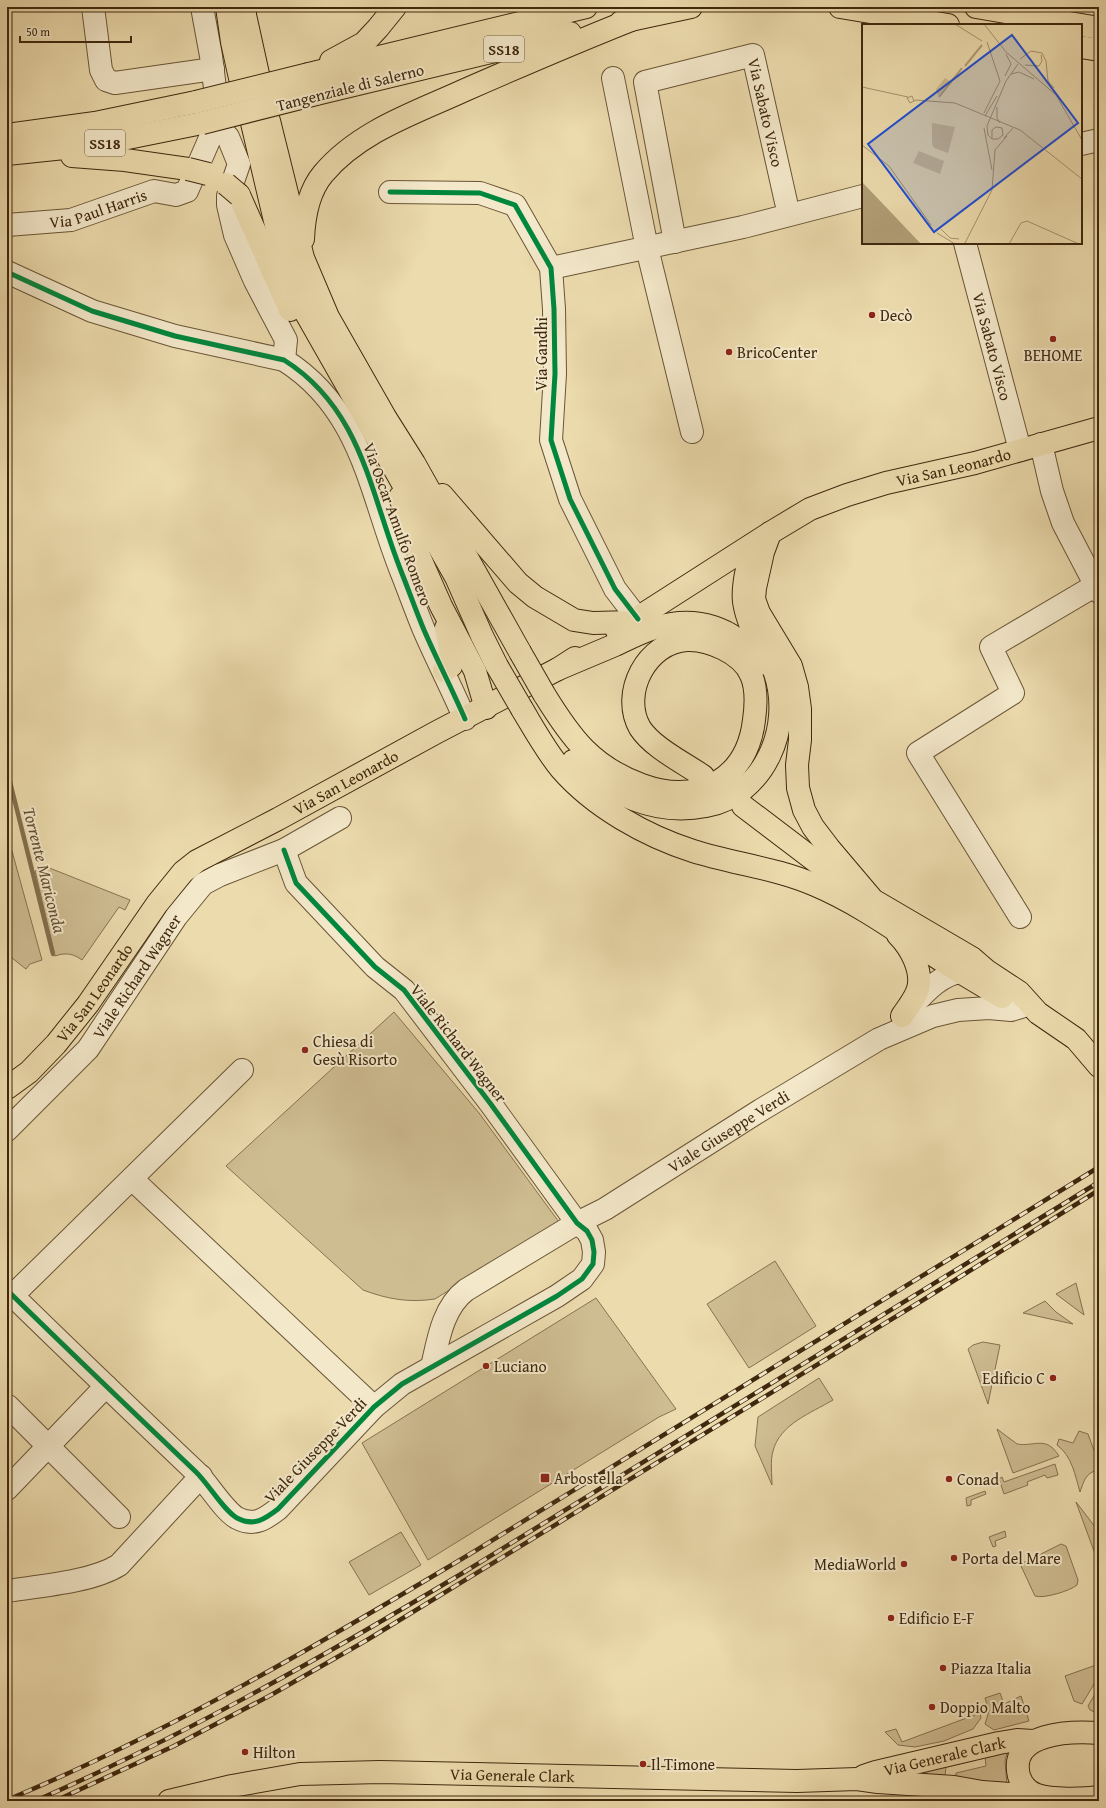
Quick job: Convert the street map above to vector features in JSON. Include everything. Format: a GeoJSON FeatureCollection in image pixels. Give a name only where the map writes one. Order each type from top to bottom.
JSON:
{"type":"FeatureCollection","features":[{"type":"Feature","properties":{"kind":"main road"},"geometry":{"type":"LineString","coordinates":[[227,7],[230,35],[249,76],[245,7]]}},
{"type":"Feature","properties":{"kind":"main road"},"geometry":{"type":"LineString","coordinates":[[309,74],[364,43],[395,7]]}},
{"type":"Feature","properties":{"kind":"main road","name":"Tangenziale di Salerno"},"geometry":{"type":"LineString","coordinates":[[7,135],[96,123],[196,102],[586,7]]}},
{"type":"Feature","properties":{"kind":"main road","name":"Tangenziale di Salerno"},"geometry":{"type":"LineString","coordinates":[[17,153],[94,145],[211,126],[316,94],[636,18],[691,7]]}},
{"type":"Feature","properties":{"kind":"main road"},"geometry":{"type":"LineString","coordinates":[[840,7],[942,24]]}},
{"type":"Feature","properties":{"kind":"main road"},"geometry":{"type":"LineString","coordinates":[[976,7],[1076,24]]}},
{"type":"Feature","properties":{"kind":"main road"},"geometry":{"type":"LineString","coordinates":[[303,258],[304,218],[313,189],[322,174],[362,138],[571,43],[636,18]]}},
{"type":"Feature","properties":{"kind":"main road"},"geometry":{"type":"LineString","coordinates":[[1082,25],[1099,28]]}},
{"type":"Feature","properties":{"kind":"main road"},"geometry":{"type":"LineString","coordinates":[[1082,47],[1099,50]]}},
{"type":"Feature","properties":{"kind":"main road"},"geometry":{"type":"LineString","coordinates":[[508,660],[482,636],[456,577],[299,301],[279,238],[260,122],[303,258],[328,316],[385,417],[414,463],[508,660],[542,723],[566,755],[606,785],[630,799],[660,808],[688,809],[710,805],[727,799],[748,785],[760,772],[776,743],[780,725],[780,688],[775,671],[752,630],[744,600],[740,546]]}},
{"type":"Feature","properties":{"kind":"main road"},"geometry":{"type":"LineString","coordinates":[[17,153],[125,160],[215,181],[286,305],[300,325],[331,359]]}},
{"type":"Feature","properties":{"kind":"main road","name":"Via San Leonardo"},"geometry":{"type":"LineString","coordinates":[[10,1088],[41,1061],[84,1010],[157,904],[183,872],[197,861],[278,820],[440,731],[558,669],[635,620],[740,546],[770,533],[807,504],[846,495],[886,483],[975,462],[1099,428]]}},
{"type":"Feature","properties":{"kind":"main road"},"geometry":{"type":"LineString","coordinates":[[414,463],[518,582],[535,598],[574,620],[593,623],[635,620]]}},
{"type":"Feature","properties":{"kind":"main road"},"geometry":{"type":"LineString","coordinates":[[391,465],[419,556],[440,606],[476,671],[486,708]]}},
{"type":"Feature","properties":{"kind":"main road"},"geometry":{"type":"LineString","coordinates":[[770,533],[763,552],[754,599],[760,613],[791,666],[797,687],[800,709],[800,740],[797,765],[800,795],[804,810],[814,827],[873,900]]}},
{"type":"Feature","properties":{"kind":"main road"},"geometry":{"type":"LineString","coordinates":[[440,606],[450,647],[451,666],[446,677]]}},
{"type":"Feature","properties":{"kind":"main road"},"geometry":{"type":"LineString","coordinates":[[532,702],[564,727],[595,759],[612,771],[631,781],[654,789],[680,793],[698,791],[707,781],[728,774],[738,762],[753,734],[756,697],[751,674],[739,660],[723,648],[706,642],[686,640],[668,645],[654,654],[645,665],[637,678],[634,693],[635,710],[640,727],[654,743],[707,781],[740,773],[753,761],[762,747],[769,728],[771,708],[769,686],[752,652],[742,642],[727,633],[710,626],[691,622],[655,628],[558,669]]}},
{"type":"Feature","properties":{"kind":"main road"},"geometry":{"type":"LineString","coordinates":[[532,702],[543,745],[561,769],[576,784],[617,816],[650,835],[694,851],[779,872],[815,884],[847,900],[960,972],[1012,1003],[1029,1010],[1076,1039],[1099,1066]]}},
{"type":"Feature","properties":{"kind":"main road"},"geometry":{"type":"LineString","coordinates":[[744,806],[847,885],[972,958],[987,971],[1019,992],[1029,1010]]}},
{"type":"Feature","properties":{"kind":"main road"},"geometry":{"type":"LineString","coordinates":[[891,927],[909,949],[919,980],[914,999],[902,1016]]}},
{"type":"Feature","properties":{"kind":"main road"},"geometry":{"type":"LineString","coordinates":[[960,972],[987,971]]}},
{"type":"Feature","properties":{"kind":"main road","name":"Via Generale Clark"},"geometry":{"type":"LineString","coordinates":[[857,1779],[876,1772],[1005,1742],[1018,1740],[1033,1741],[1071,1732],[1099,1733]]}},
{"type":"Feature","properties":{"kind":"main road"},"geometry":{"type":"LineString","coordinates":[[1033,1741],[1025,1747],[1019,1755],[1018,1770],[1021,1781],[1027,1790],[1038,1796]]}},
{"type":"Feature","properties":{"kind":"main road","name":"Via Generale Clark"},"geometry":{"type":"LineString","coordinates":[[169,1801],[232,1786],[300,1774],[380,1772],[796,1781],[857,1779],[878,1782],[954,1787],[982,1792],[1065,1798],[1099,1797]]}},
{"type":"Feature","properties":{"kind":"street"},"geometry":{"type":"LineString","coordinates":[[93,7],[101,70],[106,80],[115,82],[213,69]]}},
{"type":"Feature","properties":{"kind":"street"},"geometry":{"type":"LineString","coordinates":[[202,7],[213,69],[211,126],[228,136],[239,164],[228,196],[228,205],[235,235],[255,281],[286,340],[284,360]]}},
{"type":"Feature","properties":{"kind":"street","name":"Via Sabato Visco"},"geometry":{"type":"LineString","coordinates":[[675,242],[645,82],[752,55],[786,202]]}},
{"type":"Feature","properties":{"kind":"street"},"geometry":{"type":"LineString","coordinates":[[613,78],[647,248],[692,432]]}},
{"type":"Feature","properties":{"kind":"street","name":"Via Paul Harris"},"geometry":{"type":"LineString","coordinates":[[7,225],[70,220],[154,191],[176,195],[187,191],[210,138],[211,126]]}},
{"type":"Feature","properties":{"kind":"street"},"geometry":{"type":"LineString","coordinates":[[1082,144],[1099,140]]}},
{"type":"Feature","properties":{"kind":"street","name":"Via Gandhi"},"geometry":{"type":"LineString","coordinates":[[390,192],[480,193],[516,205],[551,268],[554,308],[555,374],[551,440],[570,499],[615,589],[635,620]]}},
{"type":"Feature","properties":{"kind":"street"},"geometry":{"type":"LineString","coordinates":[[551,268],[743,227],[862,196]]}},
{"type":"Feature","properties":{"kind":"street","name":"Via Sabato Visco"},"geometry":{"type":"LineString","coordinates":[[965,244],[1020,450]]}},
{"type":"Feature","properties":{"kind":"street","name":"Via Oscar Amulfo Romero"},"geometry":{"type":"LineString","coordinates":[[7,272],[92,311],[174,336],[284,360],[300,370],[320,390],[340,414],[366,466],[395,555],[424,631],[465,719]]}},
{"type":"Feature","properties":{"kind":"street"},"geometry":{"type":"LineString","coordinates":[[1020,916],[918,753],[1013,693],[991,647],[1097,589],[1063,523],[1052,491],[1041,444]]}},
{"type":"Feature","properties":{"kind":"street","name":"Via Oscar Amulfo Romero"},"geometry":{"type":"LineString","coordinates":[[440,731],[448,704],[446,677]]}},
{"type":"Feature","properties":{"kind":"street","name":"Viale Richard Wagner"},"geometry":{"type":"LineString","coordinates":[[7,1130],[88,1049],[176,917],[203,884],[220,875],[284,850],[340,818]]}},
{"type":"Feature","properties":{"kind":"street","name":"Viale Richard Wagner"},"geometry":{"type":"LineString","coordinates":[[284,850],[296,883],[375,967],[404,990],[490,1103],[577,1223]]}},
{"type":"Feature","properties":{"kind":"street","name":"Viale Giuseppe Verdi"},"geometry":{"type":"LineString","coordinates":[[879,1040],[931,987],[950,974],[960,972]]}},
{"type":"Feature","properties":{"kind":"street","name":"Viale Giuseppe Verdi"},"geometry":{"type":"LineString","coordinates":[[432,1367],[446,1316],[453,1301],[458,1296],[577,1223],[605,1209],[761,1110],[879,1040],[933,1016],[958,1010],[989,1008],[1029,1010]]}},
{"type":"Feature","properties":{"kind":"street","name":"Viale Giuseppe Verdi"},"geometry":{"type":"LineString","coordinates":[[242,1070],[132,1179],[9,1296],[201,1476],[236,1518],[254,1523],[261,1521],[278,1509],[374,1407],[402,1384],[557,1296],[582,1279],[592,1264],[594,1252],[592,1240],[587,1231],[577,1223]]}},
{"type":"Feature","properties":{"kind":"street","name":"Viale Giuseppe Verdi"},"geometry":{"type":"LineString","coordinates":[[132,1179],[374,1407]]}},
{"type":"Feature","properties":{"kind":"street"},"geometry":{"type":"LineString","coordinates":[[7,1489],[106,1386]]}},
{"type":"Feature","properties":{"kind":"street"},"geometry":{"type":"LineString","coordinates":[[8,1406],[119,1517]]}},
{"type":"Feature","properties":{"kind":"street"},"geometry":{"type":"LineString","coordinates":[[7,1591],[108,1572],[124,1559],[201,1476]]}},
{"type":"Feature","properties":{"kind":"shaded area"},"geometry":{"type":"Polygon","coordinates":[[[7,833],[42,960],[30,964],[26,969],[7,954],[7,833]]]}},
{"type":"Feature","properties":{"kind":"shaded area"},"geometry":{"type":"Polygon","coordinates":[[[47,867],[130,900],[125,910],[119,907],[82,960],[70,954],[55,956],[35,871],[47,867]]]}},
{"type":"Feature","properties":{"kind":"shaded area"},"geometry":{"type":"Polygon","coordinates":[[[394,1012],[479,1113],[559,1222],[435,1299],[416,1301],[398,1299],[381,1296],[363,1290],[226,1166],[394,1012]]]}},
{"type":"Feature","properties":{"kind":"shaded area"},"geometry":{"type":"Polygon","coordinates":[[[775,1261],[816,1326],[749,1368],[707,1304],[775,1261]]]}},
{"type":"Feature","properties":{"kind":"shaded area"},"geometry":{"type":"Polygon","coordinates":[[[1076,1283],[1084,1315],[1056,1294],[1076,1283]]]}},
{"type":"Feature","properties":{"kind":"shaded area","name":"Arbostella"},"geometry":{"type":"Polygon","coordinates":[[[596,1298],[676,1409],[659,1417],[428,1560],[362,1443],[596,1298]]]}},
{"type":"Feature","properties":{"kind":"shaded area"},"geometry":{"type":"Polygon","coordinates":[[[1045,1301],[1056,1312],[1073,1324],[1023,1313],[1045,1301]]]}},
{"type":"Feature","properties":{"kind":"shaded area"},"geometry":{"type":"Polygon","coordinates":[[[983,1342],[1000,1345],[988,1404],[968,1349],[973,1345],[983,1342]]]}},
{"type":"Feature","properties":{"kind":"shaded area"},"geometry":{"type":"Polygon","coordinates":[[[819,1378],[833,1400],[797,1420],[782,1433],[772,1455],[772,1485],[755,1446],[758,1417],[819,1378]]]}},
{"type":"Feature","properties":{"kind":"shaded area"},"geometry":{"type":"Polygon","coordinates":[[[997,1429],[1017,1444],[1045,1444],[1054,1450],[1059,1456],[1013,1473],[997,1429]]]}},
{"type":"Feature","properties":{"kind":"shaded area"},"geometry":{"type":"Polygon","coordinates":[[[1079,1431],[1088,1434],[1099,1464],[1099,1472],[1097,1470],[1087,1476],[1080,1492],[1070,1460],[1057,1445],[1059,1439],[1073,1443],[1079,1431]]]}},
{"type":"Feature","properties":{"kind":"shaded area"},"geometry":{"type":"Polygon","coordinates":[[[1055,1464],[1058,1475],[1047,1478],[1045,1475],[1027,1482],[1028,1485],[1004,1494],[999,1479],[1002,1477],[1004,1482],[1055,1464]]]}},
{"type":"Feature","properties":{"kind":"shaded area"},"geometry":{"type":"Polygon","coordinates":[[[985,1491],[986,1494],[971,1500],[971,1505],[967,1506],[966,1498],[985,1491]]]}},
{"type":"Feature","properties":{"kind":"shaded area"},"geometry":{"type":"Polygon","coordinates":[[[1076,1502],[1099,1532],[1099,1564],[1098,1562],[1076,1502]]]}},
{"type":"Feature","properties":{"kind":"shaded area"},"geometry":{"type":"Polygon","coordinates":[[[1005,1531],[1006,1537],[995,1541],[996,1546],[993,1547],[989,1537],[1005,1531]]]}},
{"type":"Feature","properties":{"kind":"shaded area"},"geometry":{"type":"Polygon","coordinates":[[[401,1532],[421,1565],[369,1595],[349,1562],[401,1532]]]}},
{"type":"Feature","properties":{"kind":"shaded area"},"geometry":{"type":"Polygon","coordinates":[[[1061,1544],[1066,1546],[1078,1580],[1077,1585],[1069,1590],[1056,1594],[1039,1597],[1035,1596],[1021,1566],[1023,1563],[1061,1544]]]}},
{"type":"Feature","properties":{"kind":"shaded area"},"geometry":{"type":"Polygon","coordinates":[[[1099,1664],[1099,1676],[1082,1704],[1074,1701],[1065,1676],[1099,1664]]]}},
{"type":"Feature","properties":{"kind":"shaded area"},"geometry":{"type":"Polygon","coordinates":[[[1099,1687],[1099,1714],[1090,1710],[1088,1706],[1099,1687]]]}},
{"type":"Feature","properties":{"kind":"shaded area"},"geometry":{"type":"Polygon","coordinates":[[[1000,1693],[1004,1704],[1021,1696],[1029,1721],[994,1730],[985,1724],[989,1711],[985,1698],[1000,1693]]]}},
{"type":"Feature","properties":{"kind":"shaded area"},"geometry":{"type":"Polygon","coordinates":[[[980,1713],[981,1718],[973,1729],[944,1741],[915,1747],[898,1745],[885,1732],[896,1729],[902,1742],[980,1713]]]}},
{"type":"Feature","properties":{"kind":"shaded area"},"geometry":{"type":"Polygon","coordinates":[[[1008,1750],[1005,1761],[1007,1786],[956,1777],[956,1773],[986,1766],[985,1756],[1008,1750]]]}},
{"type":"Feature","properties":{"kind":"shaded area"},"geometry":{"type":"Polygon","coordinates":[[[975,1758],[976,1760],[946,1767],[945,1776],[926,1774],[926,1768],[975,1758]]]}},
{"type":"Feature","properties":{"kind":"waterway","name":"Torrente Mariconda"},"geometry":{"type":"LineString","coordinates":[[7,770],[53,954]]}},
{"type":"Feature","properties":{"kind":"railway"},"geometry":{"type":"LineString","coordinates":[[7,1800],[68,1774],[187,1715],[361,1619],[475,1551],[1099,1167]]}},
{"type":"Feature","properties":{"kind":"railway"},"geometry":{"type":"LineString","coordinates":[[35,1801],[91,1776],[200,1722],[361,1633],[466,1571],[1099,1182]]}},
{"type":"Feature","properties":{"kind":"railway"},"geometry":{"type":"LineString","coordinates":[[55,1801],[174,1746],[271,1695],[367,1640],[923,1300],[1099,1190]]}},
{"type":"Feature","properties":{"kind":"cycle path"},"geometry":{"type":"LineString","coordinates":[[390,192],[480,193],[515,205],[551,268],[554,309],[555,374],[551,440],[570,499],[615,589],[638,619]]}},
{"type":"Feature","properties":{"kind":"cycle path"},"geometry":{"type":"LineString","coordinates":[[7,272],[92,311],[175,336],[284,360],[310,380],[331,403],[347,428],[360,455],[371,483],[390,542],[418,616],[465,719]]}},
{"type":"Feature","properties":{"kind":"cycle path"},"geometry":{"type":"LineString","coordinates":[[7,1290],[195,1471],[226,1509],[243,1521],[254,1522],[264,1519],[278,1509],[374,1407],[402,1384],[557,1296],[582,1279],[593,1264],[594,1252],[592,1240],[587,1231],[577,1223],[490,1103],[404,990],[375,967],[296,883],[284,850]]}},
{"type":"Feature","properties":{"kind":"place","name":"Decò"},"geometry":{"type":"Point","coordinates":[872,315]}},
{"type":"Feature","properties":{"kind":"place","name":"BEHOME"},"geometry":{"type":"Point","coordinates":[1053,339]}},
{"type":"Feature","properties":{"kind":"place","name":"BricoCenter"},"geometry":{"type":"Point","coordinates":[729,352]}},
{"type":"Feature","properties":{"kind":"place","name":"Chiesa di Gesù Risorto"},"geometry":{"type":"Point","coordinates":[305,1050]}},
{"type":"Feature","properties":{"kind":"place","name":"Luciano"},"geometry":{"type":"Point","coordinates":[486,1366]}},
{"type":"Feature","properties":{"kind":"place","name":"Edificio C"},"geometry":{"type":"Point","coordinates":[1053,1378]}},
{"type":"Feature","properties":{"kind":"place","name":"Arbostella"},"geometry":{"type":"Point","coordinates":[545,1478]}},
{"type":"Feature","properties":{"kind":"place","name":"Conad"},"geometry":{"type":"Point","coordinates":[949,1479]}},
{"type":"Feature","properties":{"kind":"place","name":"Porta del Mare"},"geometry":{"type":"Point","coordinates":[954,1558]}},
{"type":"Feature","properties":{"kind":"place","name":"MediaWorld"},"geometry":{"type":"Point","coordinates":[904,1564]}},
{"type":"Feature","properties":{"kind":"place","name":"Edificio E-F"},"geometry":{"type":"Point","coordinates":[891,1618]}},
{"type":"Feature","properties":{"kind":"place","name":"Piazza Italia"},"geometry":{"type":"Point","coordinates":[943,1668]}},
{"type":"Feature","properties":{"kind":"place","name":"Doppio Malto"},"geometry":{"type":"Point","coordinates":[932,1707]}},
{"type":"Feature","properties":{"kind":"place","name":"Hilton"},"geometry":{"type":"Point","coordinates":[245,1752]}},
{"type":"Feature","properties":{"kind":"place","name":"Il Timone"},"geometry":{"type":"Point","coordinates":[643,1764]}}]}
